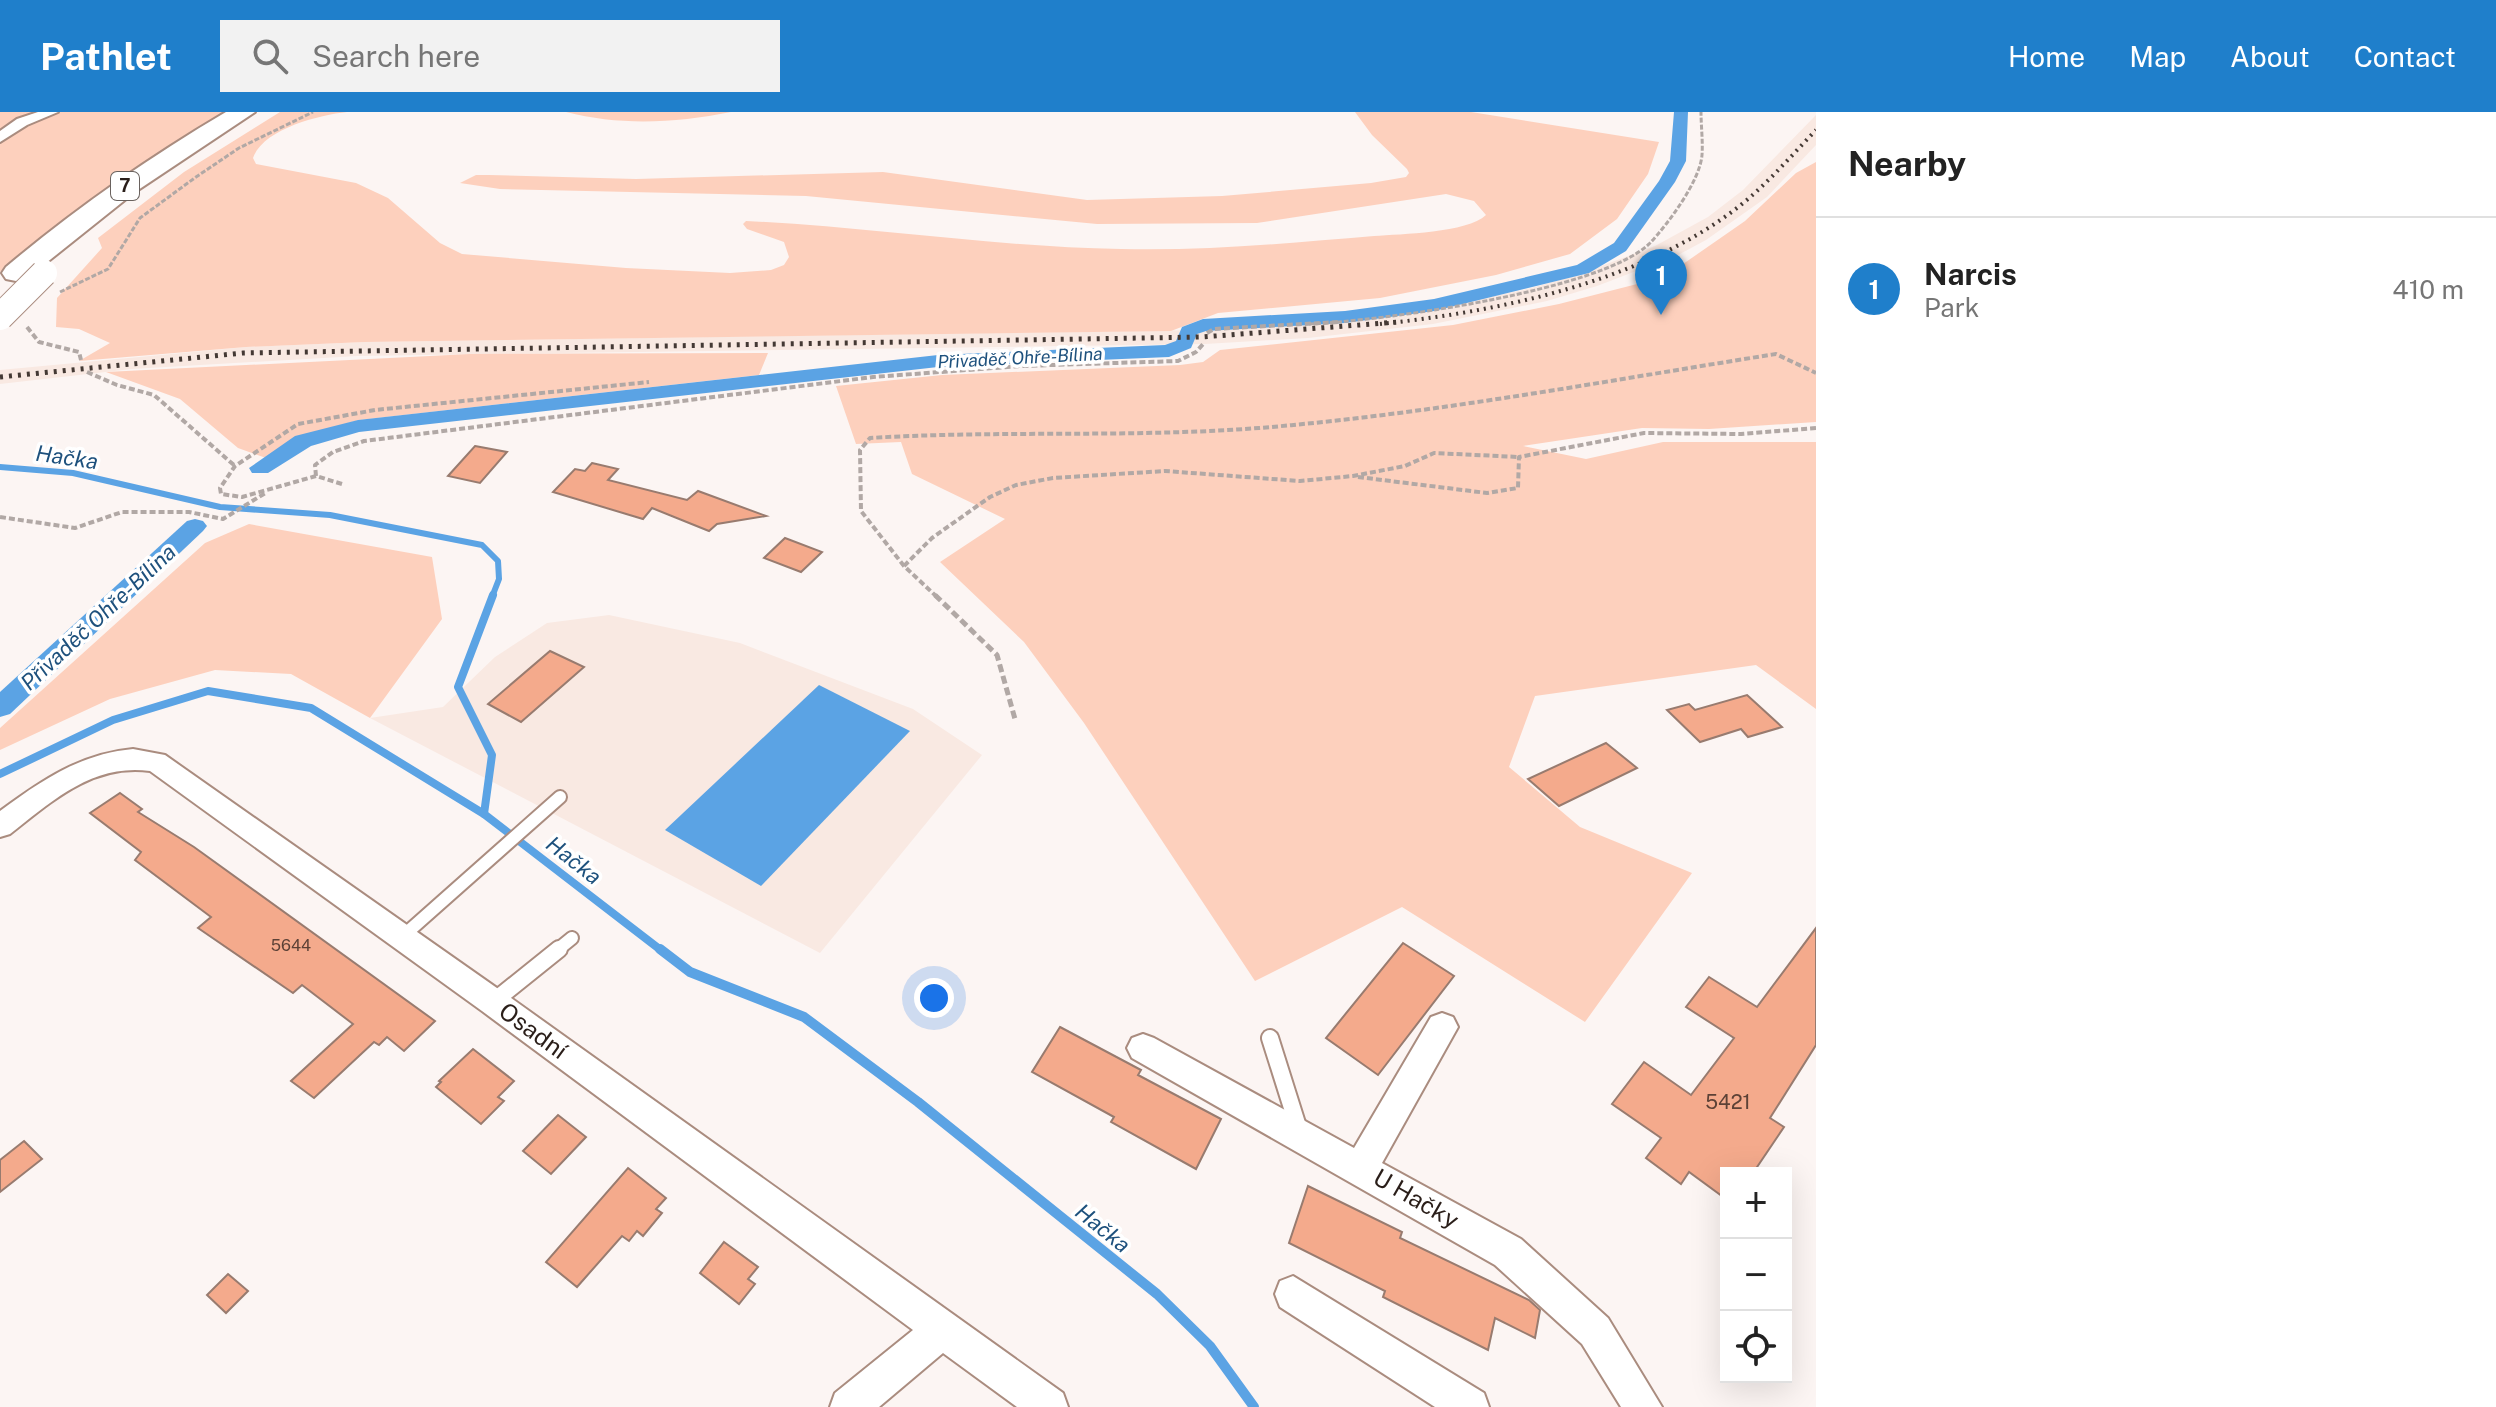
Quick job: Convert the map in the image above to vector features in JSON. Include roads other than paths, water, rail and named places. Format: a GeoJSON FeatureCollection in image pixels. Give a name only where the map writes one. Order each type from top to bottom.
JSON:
{"type":"FeatureCollection","features":[{"type":"Feature","properties":{"kind":"highway","name":"7"},"geometry":{"type":"LineString","coordinates":[[39,286],[96,206],[243,112]]}},
{"type":"Feature","properties":{"kind":"highway","name":"7"},"geometry":{"type":"LineString","coordinates":[[0,317],[39,286],[121,206],[266,112]]}},
{"type":"Feature","properties":{"kind":"street"},"geometry":{"type":"LineString","coordinates":[[0,138],[22,122],[51,112]]}},
{"type":"Feature","properties":{"kind":"street","name":"Osadní"},"geometry":{"type":"LineString","coordinates":[[0,826],[63,780],[89,766],[122,758],[156,762],[493,1002],[1049,1407]]}},
{"type":"Feature","properties":{"kind":"street"},"geometry":{"type":"LineString","coordinates":[[1361,1168],[1442,1027]]}},
{"type":"Feature","properties":{"kind":"street","name":"U Hačky"},"geometry":{"type":"LineString","coordinates":[[1143,1048],[1508,1252],[1595,1331],[1643,1407]]}},
{"type":"Feature","properties":{"kind":"street"},"geometry":{"type":"LineString","coordinates":[[1293,1294],[1470,1407]]}},
{"type":"Feature","properties":{"kind":"street"},"geometry":{"type":"LineString","coordinates":[[849,1407],[943,1329]]}},
{"type":"Feature","properties":{"kind":"lane"},"geometry":{"type":"LineString","coordinates":[[402,937],[560,797]]}},
{"type":"Feature","properties":{"kind":"lane"},"geometry":{"type":"LineString","coordinates":[[493,1002],[572,938]]}},
{"type":"Feature","properties":{"kind":"lane"},"geometry":{"type":"LineString","coordinates":[[1270,1038],[1301,1136]]}},
{"type":"Feature","properties":{"kind":"water"},"geometry":{"type":"Polygon","coordinates":[[[819,685],[910,731],[761,886],[665,830],[819,685]]]}},
{"type":"Feature","properties":{"kind":"waterway","name":"Přivaděč Ohře-Bílina"},"geometry":{"type":"LineString","coordinates":[[260,468],[303,441],[358,426],[938,361],[1169,351],[1184,344],[1189,331],[1203,325],[1345,317],[1434,305],[1583,269],[1620,247],[1667,182],[1678,161],[1681,112]]}},
{"type":"Feature","properties":{"kind":"waterway","name":"Hačka"},"geometry":{"type":"LineString","coordinates":[[0,467],[73,473],[220,507],[330,515],[482,545],[498,561],[499,579],[492,597]]}},
{"type":"Feature","properties":{"kind":"waterway","name":"Přivaděč Ohře-Bílina"},"geometry":{"type":"LineString","coordinates":[[0,707],[195,526]]}},
{"type":"Feature","properties":{"kind":"waterway","name":"Hačka"},"geometry":{"type":"LineString","coordinates":[[484,814],[492,755],[458,687],[493,595]]}},
{"type":"Feature","properties":{"kind":"waterway"},"geometry":{"type":"LineString","coordinates":[[0,774],[113,720],[208,691],[311,708],[484,814]]}},
{"type":"Feature","properties":{"kind":"waterway","name":"Hačka"},"geometry":{"type":"LineString","coordinates":[[484,814],[662,951]]}},
{"type":"Feature","properties":{"kind":"waterway","name":"Hačka"},"geometry":{"type":"LineString","coordinates":[[660,949],[690,972],[804,1017],[918,1102],[1157,1294],[1210,1346],[1254,1407]]}},
{"type":"Feature","properties":{"kind":"railway"},"geometry":{"type":"LineString","coordinates":[[1398,322],[1517,302],[1610,275],[1654,257],[1695,236],[1733,211],[1766,183],[1816,130]]}},
{"type":"Feature","properties":{"kind":"railway"},"geometry":{"type":"LineString","coordinates":[[0,377],[243,353],[1202,337],[1398,322]]}},
{"type":"Feature","properties":{"kind":"railway"},"geometry":{"type":"LineString","coordinates":[[1380,324],[1398,322]]}},
{"type":"Feature","properties":{"kind":"place","name":"Narcis"},"geometry":{"type":"Point","coordinates":[1661,315]}}]}
